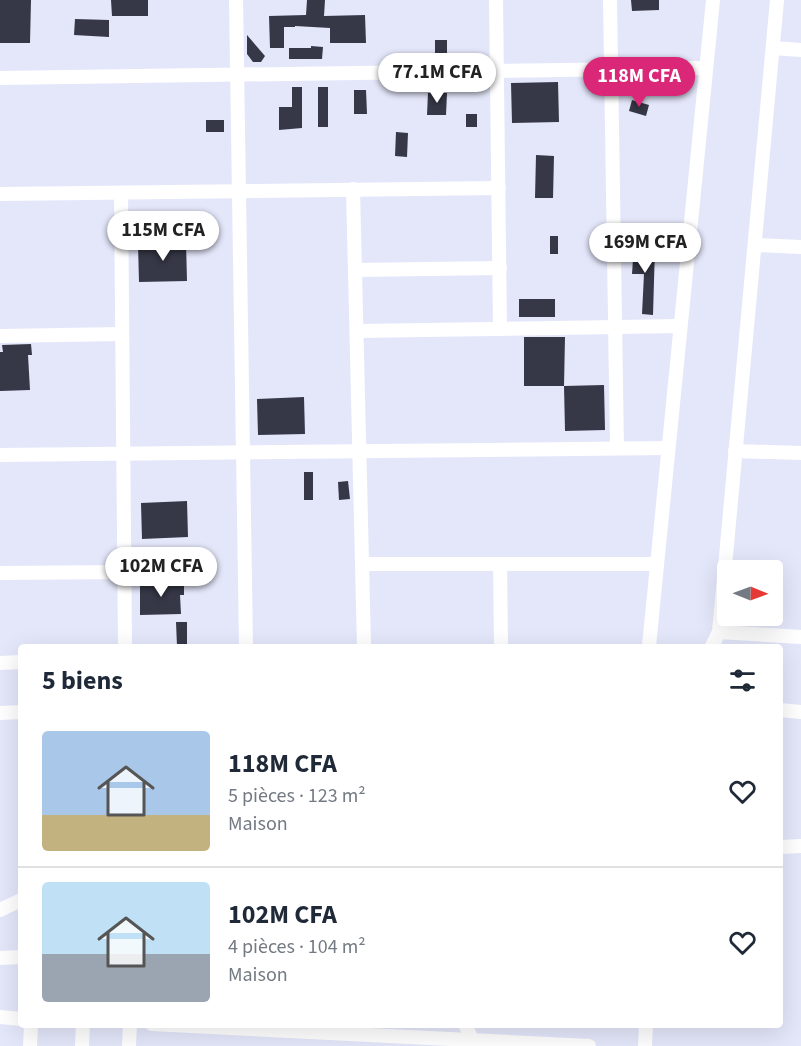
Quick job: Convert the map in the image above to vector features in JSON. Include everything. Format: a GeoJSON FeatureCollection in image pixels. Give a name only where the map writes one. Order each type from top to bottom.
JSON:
{"type":"FeatureCollection","features":[{"type":"Feature","properties":{"kind":"street"},"geometry":{"type":"LineString","coordinates":[[236,0],[246,644]]}},
{"type":"Feature","properties":{"kind":"street"},"geometry":{"type":"LineString","coordinates":[[496,0],[501,329]]}},
{"type":"Feature","properties":{"kind":"street"},"geometry":{"type":"LineString","coordinates":[[610,0],[616,448]]}},
{"type":"Feature","properties":{"kind":"street"},"geometry":{"type":"LineString","coordinates":[[649,644],[712,0]]}},
{"type":"Feature","properties":{"kind":"street"},"geometry":{"type":"LineString","coordinates":[[713,644],[719,632],[777,0]]}},
{"type":"Feature","properties":{"kind":"street"},"geometry":{"type":"LineString","coordinates":[[773,48],[801,50]]}},
{"type":"Feature","properties":{"kind":"street"},"geometry":{"type":"LineString","coordinates":[[0,78],[706,68]]}},
{"type":"Feature","properties":{"kind":"street"},"geometry":{"type":"LineString","coordinates":[[0,194],[499,188]]}},
{"type":"Feature","properties":{"kind":"street"},"geometry":{"type":"LineString","coordinates":[[353,189],[364,644]]}},
{"type":"Feature","properties":{"kind":"street"},"geometry":{"type":"LineString","coordinates":[[121,193],[125,644]]}},
{"type":"Feature","properties":{"kind":"street"},"geometry":{"type":"LineString","coordinates":[[754,244],[801,247]]}},
{"type":"Feature","properties":{"kind":"street"},"geometry":{"type":"LineString","coordinates":[[355,270],[500,268]]}},
{"type":"Feature","properties":{"kind":"street"},"geometry":{"type":"LineString","coordinates":[[357,331],[680,326]]}},
{"type":"Feature","properties":{"kind":"street"},"geometry":{"type":"LineString","coordinates":[[0,336],[123,334]]}},
{"type":"Feature","properties":{"kind":"street"},"geometry":{"type":"LineString","coordinates":[[0,455],[668,448]]}},
{"type":"Feature","properties":{"kind":"street"},"geometry":{"type":"LineString","coordinates":[[735,452],[801,453]]}},
{"type":"Feature","properties":{"kind":"street"},"geometry":{"type":"LineString","coordinates":[[362,564],[657,564]]}},
{"type":"Feature","properties":{"kind":"street"},"geometry":{"type":"LineString","coordinates":[[500,564],[501,644]]}},
{"type":"Feature","properties":{"kind":"street"},"geometry":{"type":"LineString","coordinates":[[0,573],[124,572]]}},
{"type":"Feature","properties":{"kind":"street"},"geometry":{"type":"LineString","coordinates":[[719,632],[801,637]]}},
{"type":"Feature","properties":{"kind":"street"},"geometry":{"type":"LineString","coordinates":[[0,663],[18,662]]}},
{"type":"Feature","properties":{"kind":"street"},"geometry":{"type":"LineString","coordinates":[[783,710],[801,712]]}},
{"type":"Feature","properties":{"kind":"street"},"geometry":{"type":"LineString","coordinates":[[0,712],[18,711]]}},
{"type":"Feature","properties":{"kind":"street"},"geometry":{"type":"LineString","coordinates":[[783,847],[801,846]]}},
{"type":"Feature","properties":{"kind":"street"},"geometry":{"type":"LineString","coordinates":[[0,910],[18,901]]}},
{"type":"Feature","properties":{"kind":"street"},"geometry":{"type":"LineString","coordinates":[[0,958],[18,957]]}},
{"type":"Feature","properties":{"kind":"street"},"geometry":{"type":"LineString","coordinates":[[0,1017],[18,1019]]}},
{"type":"Feature","properties":{"kind":"street"},"geometry":{"type":"LineString","coordinates":[[30,1046],[31,1028]]}},
{"type":"Feature","properties":{"kind":"street"},"geometry":{"type":"LineString","coordinates":[[82,1046],[83,1028]]}},
{"type":"Feature","properties":{"kind":"street"},"geometry":{"type":"LineString","coordinates":[[129,1046],[130,1028]]}},
{"type":"Feature","properties":{"kind":"street"},"geometry":{"type":"LineString","coordinates":[[262,1028],[589,1046]]}},
{"type":"Feature","properties":{"kind":"street"},"geometry":{"type":"LineString","coordinates":[[467,1028],[472,1040]]}},
{"type":"Feature","properties":{"kind":"street"},"geometry":{"type":"LineString","coordinates":[[645,1046],[646,1028]]}},
{"type":"Feature","properties":{"kind":"street"},"geometry":{"type":"LineString","coordinates":[[289,1046],[290,1031]]}},
{"type":"Feature","properties":{"kind":"building"},"geometry":{"type":"Polygon","coordinates":[[[0,0],[31,0],[30,43],[0,43],[0,0]]]}},
{"type":"Feature","properties":{"kind":"building"},"geometry":{"type":"Polygon","coordinates":[[[111,0],[148,0],[148,16],[112,16],[111,0]]]}},
{"type":"Feature","properties":{"kind":"building"},"geometry":{"type":"Polygon","coordinates":[[[307,0],[325,0],[324,16],[365,15],[366,43],[330,43],[330,28],[295,26],[284,27],[284,48],[270,48],[269,16],[306,15],[307,0]]]}},
{"type":"Feature","properties":{"kind":"building"},"geometry":{"type":"Polygon","coordinates":[[[631,0],[659,0],[659,10],[632,11],[631,0]]]}},
{"type":"Feature","properties":{"kind":"building"},"geometry":{"type":"Polygon","coordinates":[[[75,19],[109,20],[109,37],[74,35],[75,19]]]}},
{"type":"Feature","properties":{"kind":"building"},"geometry":{"type":"Polygon","coordinates":[[[247,35],[265,56],[261,62],[253,62],[247,54],[247,35]]]}},
{"type":"Feature","properties":{"kind":"building"},"geometry":{"type":"Polygon","coordinates":[[[435,40],[447,40],[447,59],[435,59],[435,40]]]}},
{"type":"Feature","properties":{"kind":"building"},"geometry":{"type":"Polygon","coordinates":[[[311,46],[323,47],[322,59],[289,59],[289,48],[311,48],[311,46]]]}},
{"type":"Feature","properties":{"kind":"building"},"geometry":{"type":"Polygon","coordinates":[[[558,82],[559,122],[512,123],[511,83],[558,82]]]}},
{"type":"Feature","properties":{"kind":"building"},"geometry":{"type":"Polygon","coordinates":[[[292,87],[302,87],[302,128],[279,130],[279,107],[292,107],[292,87]]]}},
{"type":"Feature","properties":{"kind":"building"},"geometry":{"type":"Polygon","coordinates":[[[318,87],[328,87],[328,127],[318,127],[318,87]]]}},
{"type":"Feature","properties":{"kind":"building"},"geometry":{"type":"Polygon","coordinates":[[[354,90],[366,90],[367,114],[354,114],[354,90]]]}},
{"type":"Feature","properties":{"kind":"building"},"geometry":{"type":"Polygon","coordinates":[[[428,93],[447,93],[446,115],[427,115],[428,93]]]}},
{"type":"Feature","properties":{"kind":"building"},"geometry":{"type":"Polygon","coordinates":[[[632,100],[649,105],[646,116],[629,111],[632,100]]]}},
{"type":"Feature","properties":{"kind":"building"},"geometry":{"type":"Polygon","coordinates":[[[466,114],[477,114],[477,127],[466,127],[466,114]]]}},
{"type":"Feature","properties":{"kind":"building"},"geometry":{"type":"Polygon","coordinates":[[[206,120],[224,120],[224,132],[206,132],[206,120]]]}},
{"type":"Feature","properties":{"kind":"building"},"geometry":{"type":"Polygon","coordinates":[[[396,132],[408,133],[407,157],[395,156],[396,132]]]}},
{"type":"Feature","properties":{"kind":"building"},"geometry":{"type":"Polygon","coordinates":[[[536,155],[554,156],[553,198],[535,198],[536,155]]]}},
{"type":"Feature","properties":{"kind":"building"},"geometry":{"type":"Polygon","coordinates":[[[550,236],[558,236],[558,254],[550,254],[550,236]]]}},
{"type":"Feature","properties":{"kind":"building"},"geometry":{"type":"Polygon","coordinates":[[[186,242],[187,281],[139,282],[138,244],[186,242]]]}},
{"type":"Feature","properties":{"kind":"building"},"geometry":{"type":"Polygon","coordinates":[[[655,247],[653,315],[642,314],[644,274],[632,274],[633,259],[629,259],[629,248],[655,247]]]}},
{"type":"Feature","properties":{"kind":"building"},"geometry":{"type":"Polygon","coordinates":[[[519,299],[555,299],[555,317],[519,317],[519,299]]]}},
{"type":"Feature","properties":{"kind":"building"},"geometry":{"type":"Polygon","coordinates":[[[524,337],[565,337],[564,386],[524,386],[524,337]]]}},
{"type":"Feature","properties":{"kind":"building"},"geometry":{"type":"Polygon","coordinates":[[[31,344],[32,355],[28,355],[30,390],[0,391],[2,345],[31,344]]]}},
{"type":"Feature","properties":{"kind":"building"},"geometry":{"type":"Polygon","coordinates":[[[604,385],[605,430],[565,431],[564,386],[604,385]]]}},
{"type":"Feature","properties":{"kind":"building"},"geometry":{"type":"Polygon","coordinates":[[[304,397],[305,434],[258,435],[257,399],[304,397]]]}},
{"type":"Feature","properties":{"kind":"building"},"geometry":{"type":"Polygon","coordinates":[[[304,472],[313,472],[313,500],[304,500],[304,472]]]}},
{"type":"Feature","properties":{"kind":"building"},"geometry":{"type":"Polygon","coordinates":[[[348,481],[350,499],[339,500],[338,482],[348,481]]]}},
{"type":"Feature","properties":{"kind":"building"},"geometry":{"type":"Polygon","coordinates":[[[187,501],[188,537],[142,539],[141,503],[187,501]]]}},
{"type":"Feature","properties":{"kind":"building"},"geometry":{"type":"Polygon","coordinates":[[[184,581],[184,595],[180,595],[181,614],[140,615],[140,582],[184,581]]]}},
{"type":"Feature","properties":{"kind":"building"},"geometry":{"type":"Polygon","coordinates":[[[176,622],[187,622],[187,644],[177,644],[176,622]]]}}]}
